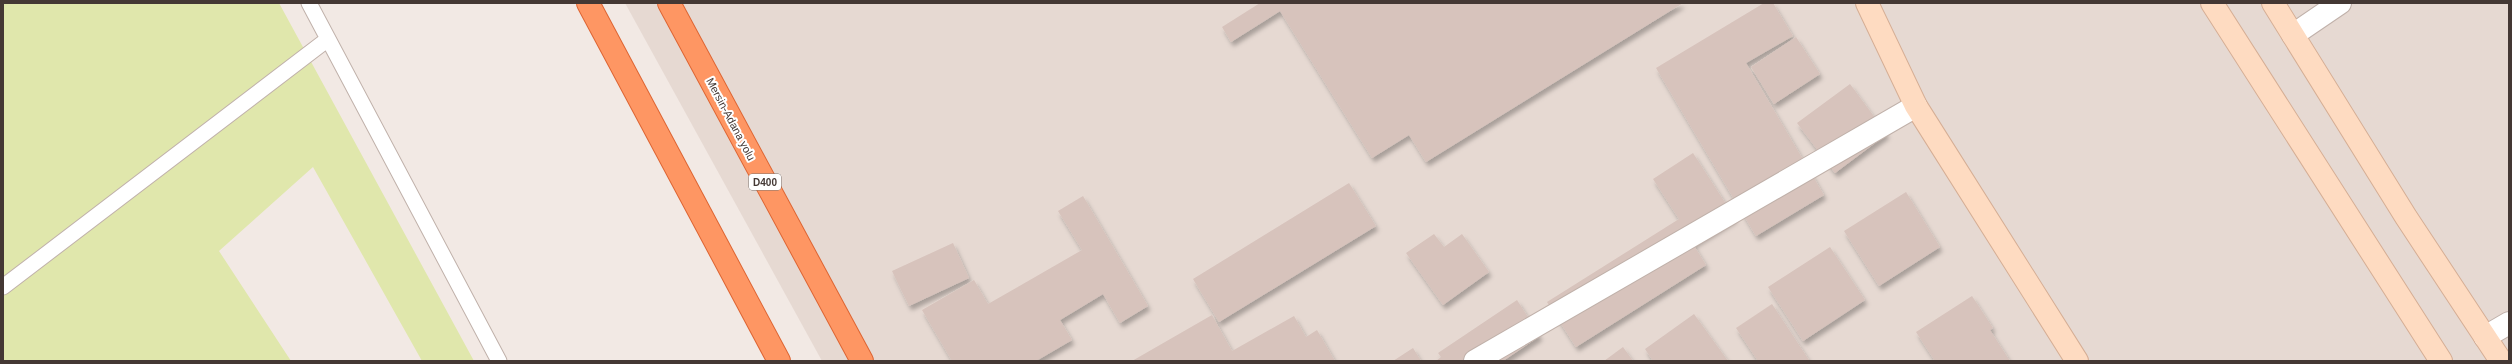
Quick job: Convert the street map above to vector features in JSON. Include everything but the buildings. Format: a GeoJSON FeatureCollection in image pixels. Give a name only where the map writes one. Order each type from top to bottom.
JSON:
{"type":"FeatureCollection","features":[{"type":"Feature","properties":{"kind":"highway"},"geometry":{"type":"LineString","coordinates":[[588,3],[779,361]]}},
{"type":"Feature","properties":{"kind":"highway","name":"Mersin-Adana yolu"},"geometry":{"type":"LineString","coordinates":[[668,3],[862,361]]}},
{"type":"Feature","properties":{"kind":"main road"},"geometry":{"type":"LineString","coordinates":[[1867,3],[1916,106],[2077,361]]}},
{"type":"Feature","properties":{"kind":"main road"},"geometry":{"type":"LineString","coordinates":[[2212,3],[2441,361]]}},
{"type":"Feature","properties":{"kind":"main road"},"geometry":{"type":"LineString","coordinates":[[2273,3],[2406,217],[2501,361]]}},
{"type":"Feature","properties":{"kind":"street"},"geometry":{"type":"LineString","coordinates":[[2293,35],[2340,3]]}},
{"type":"Feature","properties":{"kind":"street"},"geometry":{"type":"LineString","coordinates":[[1480,360],[1916,106]]}},
{"type":"Feature","properties":{"kind":"street"},"geometry":{"type":"LineString","coordinates":[[2485,337],[2509,324]]}},
{"type":"Feature","properties":{"kind":"lane"},"geometry":{"type":"LineString","coordinates":[[309,3],[500,361]]}},
{"type":"Feature","properties":{"kind":"lane"},"geometry":{"type":"LineString","coordinates":[[3,287],[328,39]]}},
{"type":"Feature","properties":{"kind":"shaded area"},"geometry":{"type":"Polygon","coordinates":[[[625,3],[2509,3],[2509,361],[822,361],[625,3]]]}},
{"type":"Feature","properties":{"kind":"green space"},"geometry":{"type":"Polygon","coordinates":[[[3,3],[279,3],[474,361],[422,361],[313,167],[219,251],[291,361],[3,361],[3,3]]]}}]}
